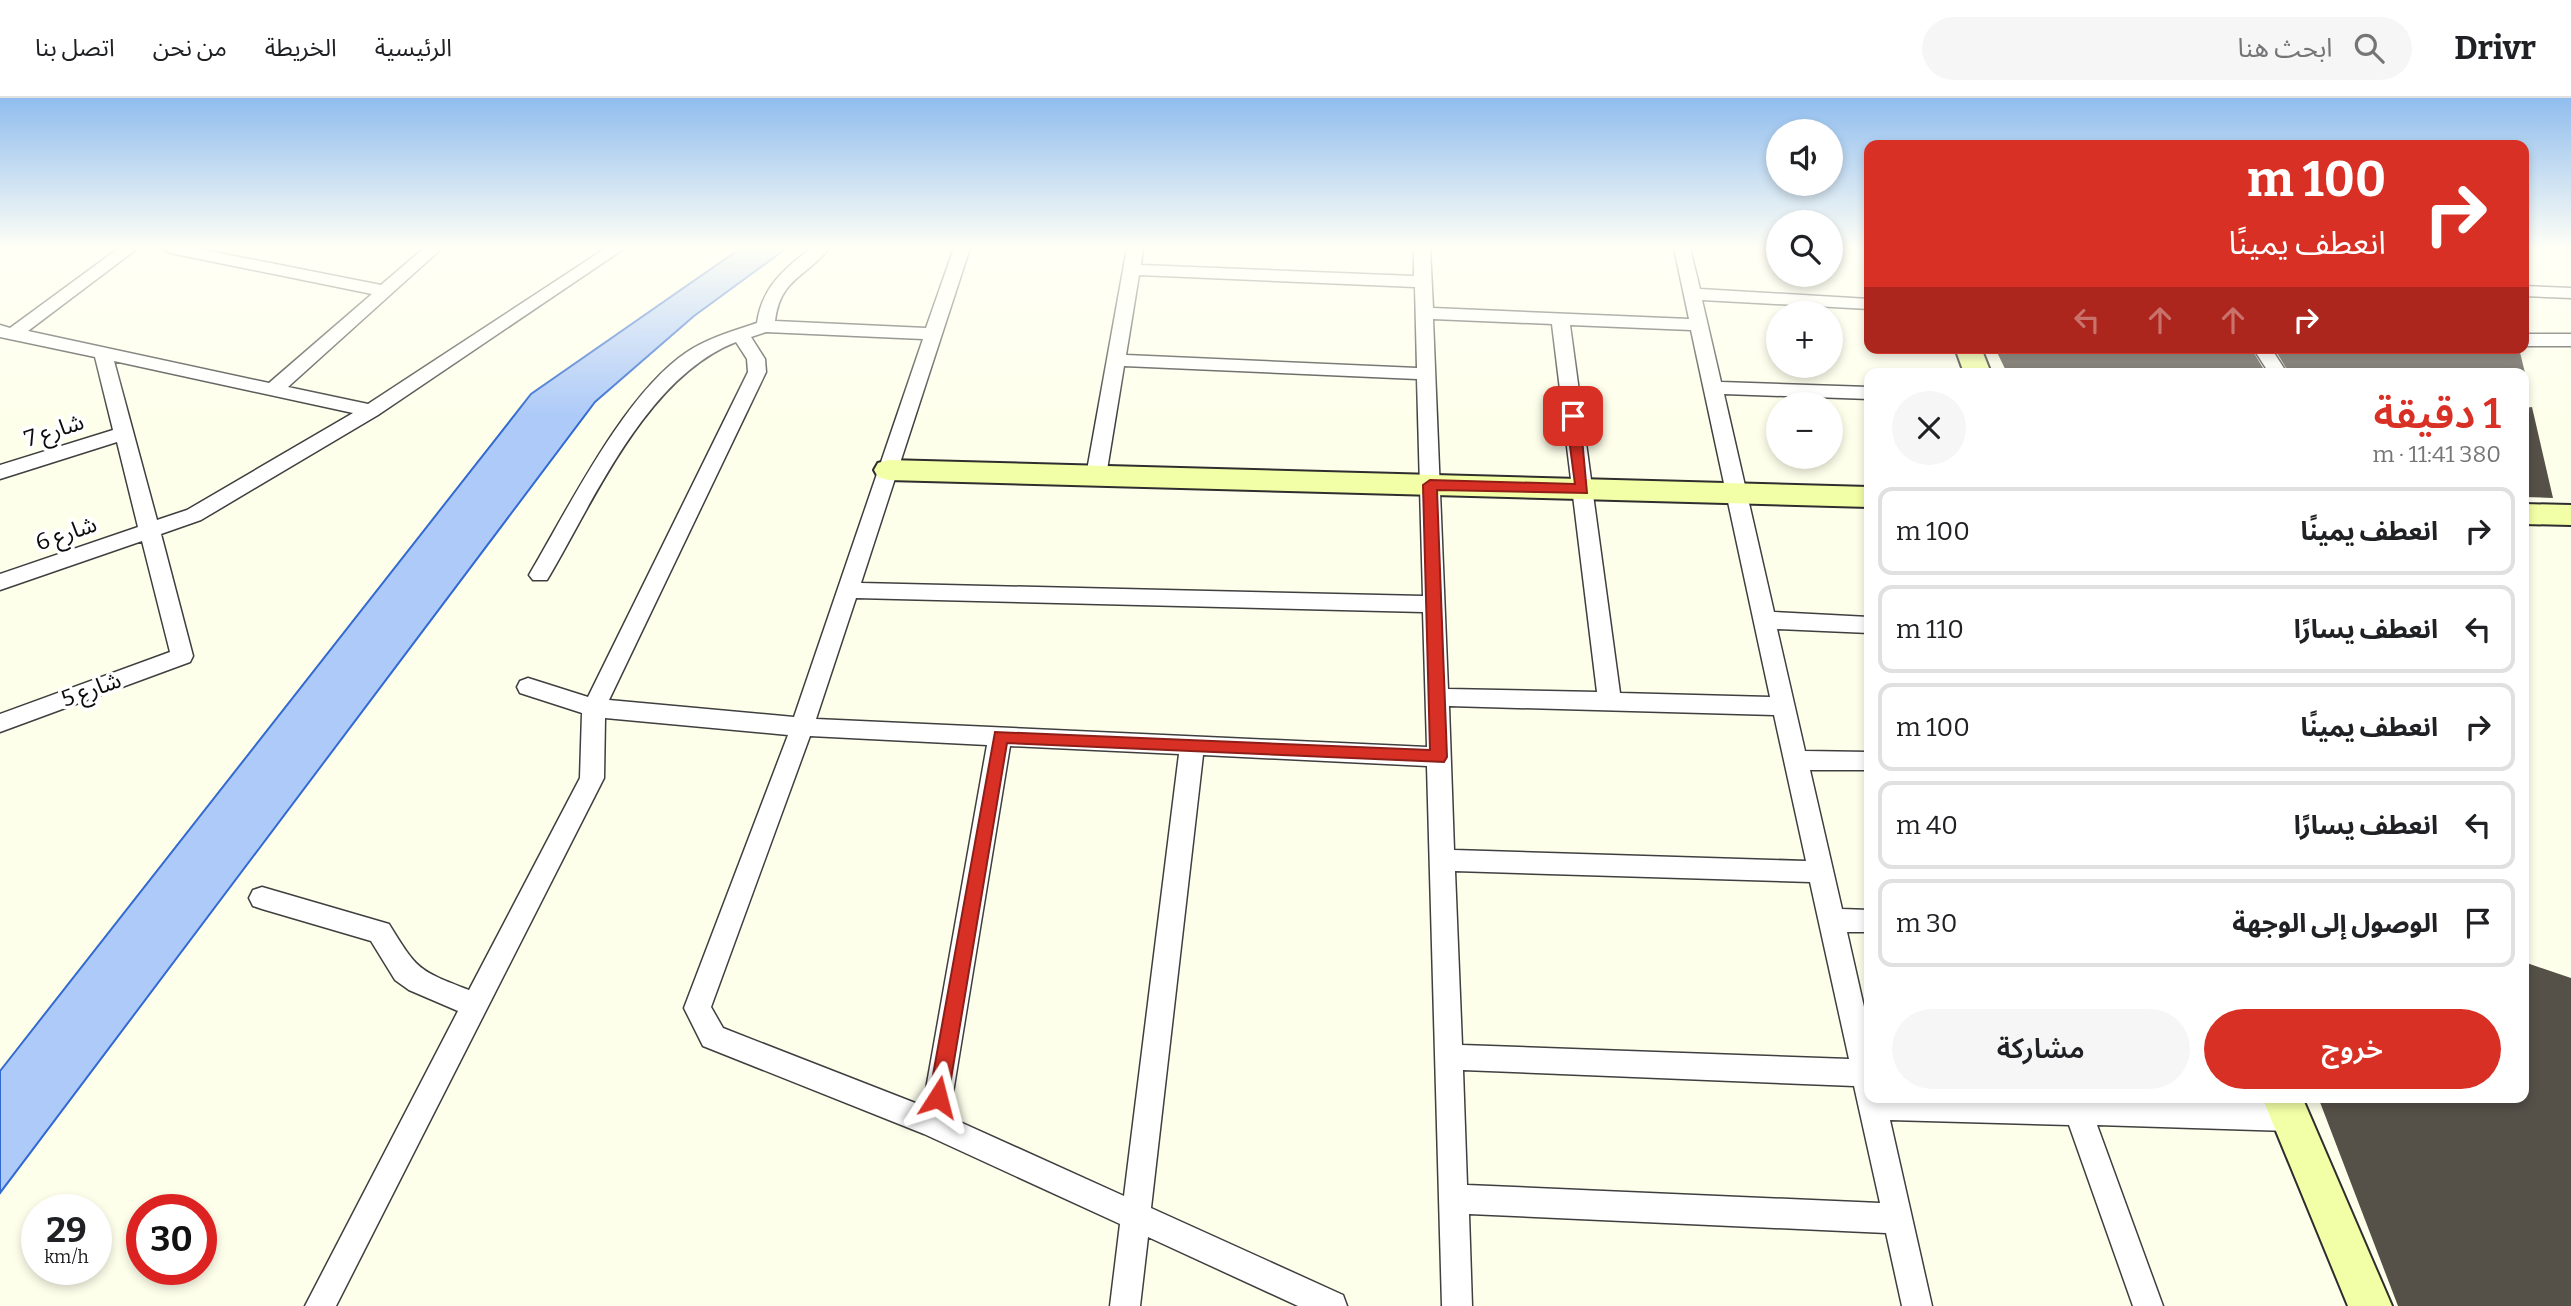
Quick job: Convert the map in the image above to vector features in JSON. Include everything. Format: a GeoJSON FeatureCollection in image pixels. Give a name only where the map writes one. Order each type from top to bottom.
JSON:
{"type":"FeatureCollection","features":[{"type":"Feature","properties":{"kind":"main road"},"geometry":{"type":"LineString","coordinates":[[2529,514],[2570,515]]}},
{"type":"Feature","properties":{"kind":"main road"},"geometry":{"type":"LineString","coordinates":[[2286,1107],[2370,1306]]}},
{"type":"Feature","properties":{"kind":"street"},"geometry":{"type":"LineString","coordinates":[[7,332],[47,304]]}},
{"type":"Feature","properties":{"kind":"street"},"geometry":{"type":"LineString","coordinates":[[273,390],[369,304]]}},
{"type":"Feature","properties":{"kind":"street","name":"شارع 6"},"geometry":{"type":"LineString","coordinates":[[0,582],[148,533],[194,514],[371,411],[532,304]]}},
{"type":"Feature","properties":{"kind":"street"},"geometry":{"type":"LineString","coordinates":[[765,326],[768,304]]}},
{"type":"Feature","properties":{"kind":"street"},"geometry":{"type":"LineString","coordinates":[[944,304],[802,727],[697,1008],[713,1037],[934,1124],[1332,1306]]}},
{"type":"Feature","properties":{"kind":"street"},"geometry":{"type":"LineString","coordinates":[[1096,476],[1125,304]]}},
{"type":"Feature","properties":{"kind":"street"},"geometry":{"type":"LineString","coordinates":[[1424,304],[1457,1306]]}},
{"type":"Feature","properties":{"kind":"street"},"geometry":{"type":"LineString","coordinates":[[1694,304],[1864,1069]]}},
{"type":"Feature","properties":{"kind":"street"},"geometry":{"type":"LineString","coordinates":[[1424,313],[1699,325]]}},
{"type":"Feature","properties":{"kind":"street"},"geometry":{"type":"LineString","coordinates":[[1560,319],[1610,702]]}},
{"type":"Feature","properties":{"kind":"street"},"geometry":{"type":"LineString","coordinates":[[540,575],[633,422],[684,363],[740,334],[765,326],[934,334]]}},
{"type":"Feature","properties":{"kind":"street"},"geometry":{"type":"LineString","coordinates":[[7,332],[371,411]]}},
{"type":"Feature","properties":{"kind":"street"},"geometry":{"type":"LineString","coordinates":[[320,1306],[592,778],[594,708],[757,372],[756,359],[740,334]]}},
{"type":"Feature","properties":{"kind":"street"},"geometry":{"type":"LineString","coordinates":[[2529,336],[2571,340]]}},
{"type":"Feature","properties":{"kind":"street"},"geometry":{"type":"LineString","coordinates":[[103,353],[148,533]]}},
{"type":"Feature","properties":{"kind":"street"},"geometry":{"type":"LineString","coordinates":[[1114,360],[1426,374]]}},
{"type":"Feature","properties":{"kind":"street"},"geometry":{"type":"LineString","coordinates":[[1713,388],[1864,393]]}},
{"type":"Feature","properties":{"kind":"street","name":"شارع 7"},"geometry":{"type":"LineString","coordinates":[[0,472],[122,434]]}},
{"type":"Feature","properties":{"kind":"street"},"geometry":{"type":"LineString","coordinates":[[888,470],[1864,497]]}},
{"type":"Feature","properties":{"kind":"street","name":"شارع 5"},"geometry":{"type":"LineString","coordinates":[[0,723],[182,656],[148,533]]}},
{"type":"Feature","properties":{"kind":"street"},"geometry":{"type":"LineString","coordinates":[[848,590],[1434,604]]}},
{"type":"Feature","properties":{"kind":"street"},"geometry":{"type":"LineString","coordinates":[[1765,620],[1864,625]]}},
{"type":"Feature","properties":{"kind":"street"},"geometry":{"type":"LineString","coordinates":[[528,687],[594,708],[802,727],[1438,757]]}},
{"type":"Feature","properties":{"kind":"street"},"geometry":{"type":"LineString","coordinates":[[1436,697],[1784,706]]}},
{"type":"Feature","properties":{"kind":"street"},"geometry":{"type":"LineString","coordinates":[[934,1124],[1000,736]]}},
{"type":"Feature","properties":{"kind":"street"},"geometry":{"type":"LineString","coordinates":[[1125,1306],[1138,1216],[1192,745]]}},
{"type":"Feature","properties":{"kind":"street"},"geometry":{"type":"LineString","coordinates":[[1796,760],[1864,761]]}},
{"type":"Feature","properties":{"kind":"street"},"geometry":{"type":"LineString","coordinates":[[1442,860],[1821,872]]}},
{"type":"Feature","properties":{"kind":"street"},"geometry":{"type":"LineString","coordinates":[[262,898],[380,932],[404,972],[418,982],[474,1005]]}},
{"type":"Feature","properties":{"kind":"street"},"geometry":{"type":"LineString","coordinates":[[1831,920],[1864,921]]}},
{"type":"Feature","properties":{"kind":"street"},"geometry":{"type":"LineString","coordinates":[[1448,1057],[1864,1092]]}},
{"type":"Feature","properties":{"kind":"street"},"geometry":{"type":"LineString","coordinates":[[1872,1103],[1917,1306]]}},
{"type":"Feature","properties":{"kind":"street"},"geometry":{"type":"LineString","coordinates":[[1990,1103],[2078,1111],[2286,1107]]}},
{"type":"Feature","properties":{"kind":"street"},"geometry":{"type":"LineString","coordinates":[[2078,1111],[2148,1306]]}},
{"type":"Feature","properties":{"kind":"street"},"geometry":{"type":"LineString","coordinates":[[1452,1199],[1898,1219]]}},
{"type":"Feature","properties":{"kind":"water"},"geometry":{"type":"Polygon","coordinates":[[[660,304],[710,304],[595,402],[0,1193],[0,1071],[531,394],[660,304]]]}},
{"type":"Feature","properties":{"kind":"building"},"geometry":{"type":"Polygon","coordinates":[[[1998,354],[2255,354],[2263,368],[2005,368],[1998,354]]]}},
{"type":"Feature","properties":{"kind":"building"},"geometry":{"type":"Polygon","coordinates":[[[2278,354],[2520,354],[2524,368],[2286,368],[2278,354]]]}},
{"type":"Feature","properties":{"kind":"building"},"geometry":{"type":"Polygon","coordinates":[[[2529,407],[2532,407],[2553,498],[2529,497],[2529,407]]]}},
{"type":"Feature","properties":{"kind":"building"},"geometry":{"type":"Polygon","coordinates":[[[2529,964],[2571,978],[2571,1306],[2398,1306],[2320,1103],[2529,1103],[2529,964]]]}},
{"type":"Feature","properties":{"kind":"route"},"geometry":{"type":"LineString","coordinates":[[938,1097],[1000,736],[1438,757],[1430,485],[1582,489],[1573,416]]}}]}
